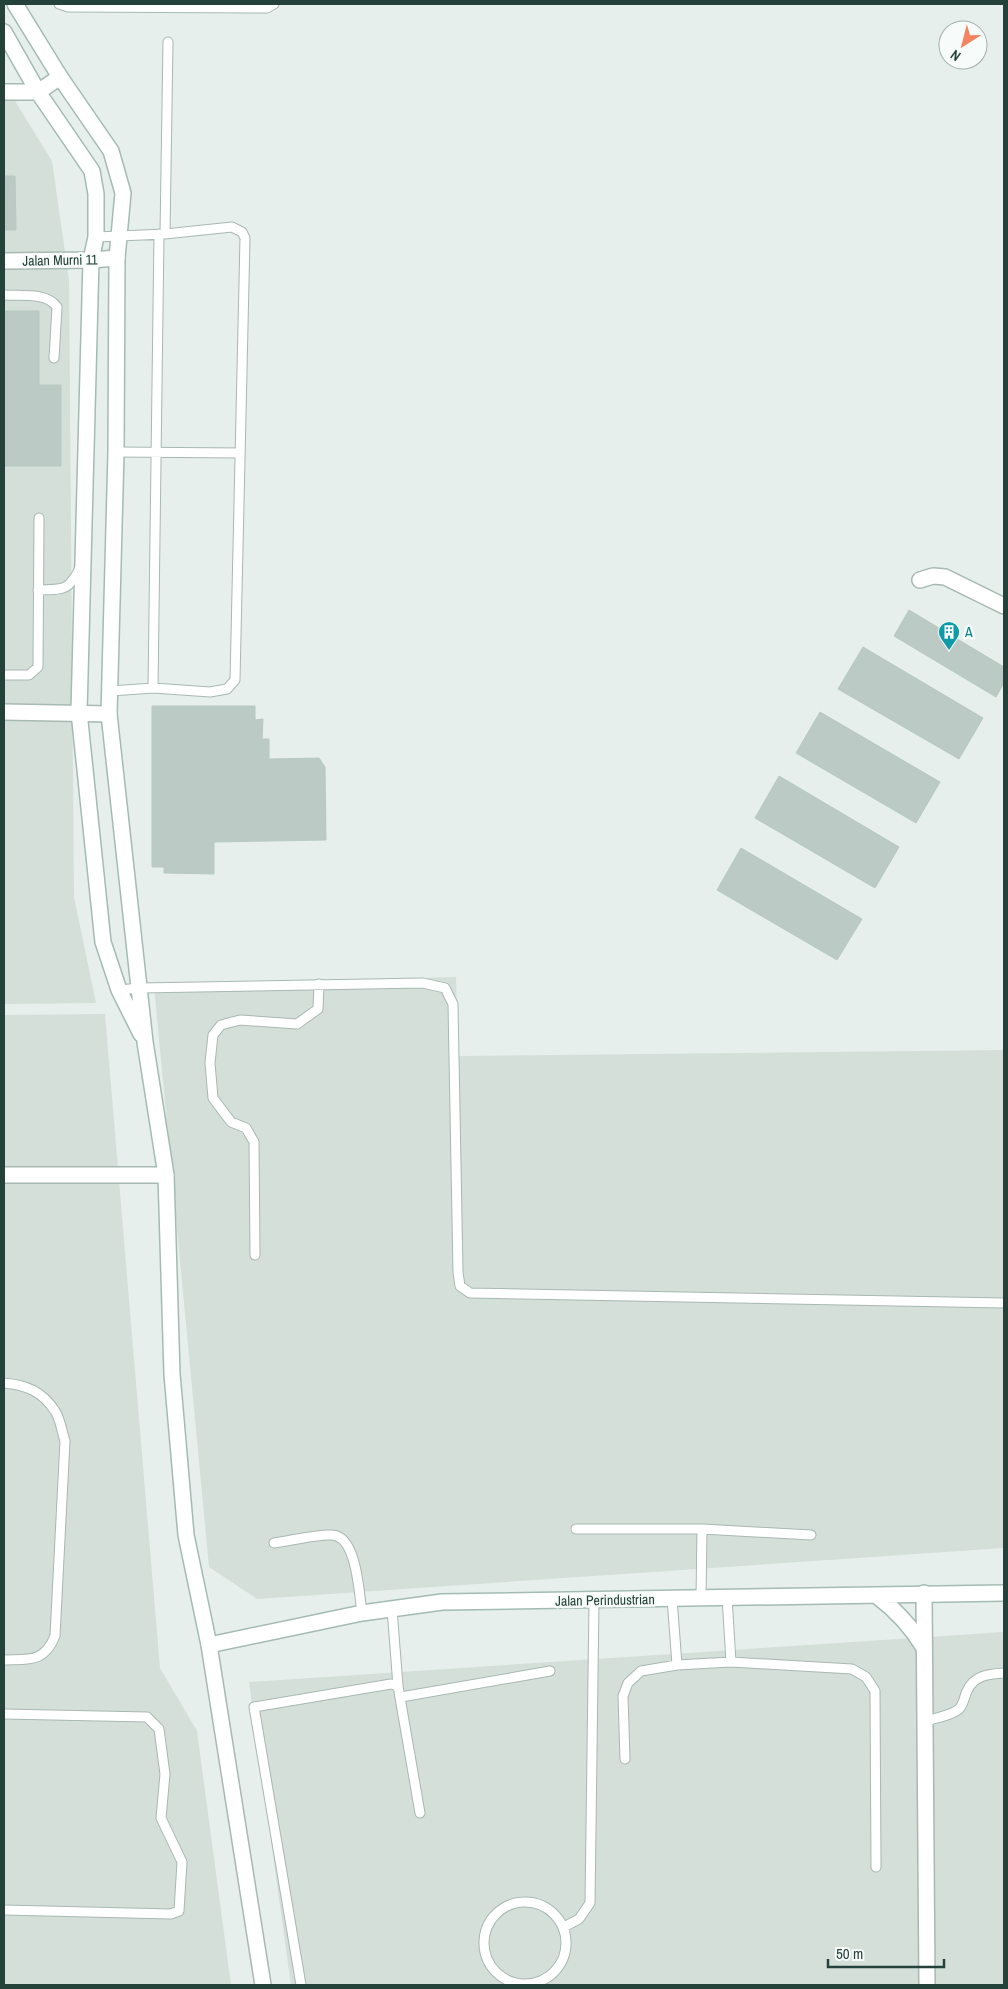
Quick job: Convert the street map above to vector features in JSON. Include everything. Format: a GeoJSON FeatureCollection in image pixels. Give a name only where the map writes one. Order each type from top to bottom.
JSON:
{"type":"FeatureCollection","features":[{"type":"Feature","properties":{"kind":"main road"},"geometry":{"type":"LineString","coordinates":[[16,4],[60,77],[111,151],[123,193],[117,258],[116,452],[109,714],[140,988],[144,1042],[166,1175],[172,1374],[186,1535],[209,1645],[263,1985]]}},
{"type":"Feature","properties":{"kind":"main road"},"geometry":{"type":"LineString","coordinates":[[4,32],[38,92],[92,171],[96,194],[96,237],[91,260],[80,712],[103,942],[119,990],[144,1042]]}},
{"type":"Feature","properties":{"kind":"main road"},"geometry":{"type":"LineString","coordinates":[[4,92],[38,92],[60,77]]}},
{"type":"Feature","properties":{"kind":"main road","name":"Jalan Murni 11"},"geometry":{"type":"LineString","coordinates":[[4,260],[91,260],[117,258]]}},
{"type":"Feature","properties":{"kind":"main road"},"geometry":{"type":"LineString","coordinates":[[920,580],[933,576],[945,577],[1004,606]]}},
{"type":"Feature","properties":{"kind":"main road"},"geometry":{"type":"LineString","coordinates":[[4,712],[109,714]]}},
{"type":"Feature","properties":{"kind":"main road"},"geometry":{"type":"LineString","coordinates":[[4,1174],[166,1175]]}},
{"type":"Feature","properties":{"kind":"main road"},"geometry":{"type":"LineString","coordinates":[[924,1593],[927,1985]]}},
{"type":"Feature","properties":{"kind":"main road","name":"Jalan Perindustrian"},"geometry":{"type":"LineString","coordinates":[[209,1645],[362,1612],[442,1602],[1004,1593]]}},
{"type":"Feature","properties":{"kind":"main road"},"geometry":{"type":"LineString","coordinates":[[877,1596],[904,1619],[924,1648]]}},
{"type":"Feature","properties":{"kind":"lane"},"geometry":{"type":"LineString","coordinates":[[59,4],[68,7],[267,8],[274,4]]}},
{"type":"Feature","properties":{"kind":"lane"},"geometry":{"type":"LineString","coordinates":[[153,688],[162,234],[168,42]]}},
{"type":"Feature","properties":{"kind":"lane"},"geometry":{"type":"LineString","coordinates":[[96,237],[162,234],[232,227],[242,232],[246,238],[235,680],[227,689],[210,692],[153,688],[111,691]]}},
{"type":"Feature","properties":{"kind":"lane"},"geometry":{"type":"LineString","coordinates":[[4,295],[42,298],[54,302],[57,308],[54,358]]}},
{"type":"Feature","properties":{"kind":"lane"},"geometry":{"type":"LineString","coordinates":[[116,452],[157,454],[240,453]]}},
{"type":"Feature","properties":{"kind":"lane"},"geometry":{"type":"LineString","coordinates":[[4,675],[29,675],[38,667],[39,518]]}},
{"type":"Feature","properties":{"kind":"lane"},"geometry":{"type":"LineString","coordinates":[[38,590],[64,589],[71,582],[83,562]]}},
{"type":"Feature","properties":{"kind":"lane"},"geometry":{"type":"LineString","coordinates":[[119,990],[140,988],[423,983],[445,988],[453,1004],[458,1272],[460,1286],[470,1293],[1004,1303]]}},
{"type":"Feature","properties":{"kind":"lane"},"geometry":{"type":"LineString","coordinates":[[255,1255],[254,1142],[246,1128],[231,1122],[213,1098],[210,1063],[213,1035],[221,1025],[240,1020],[296,1024],[318,1009],[319,984]]}},
{"type":"Feature","properties":{"kind":"lane"},"geometry":{"type":"LineString","coordinates":[[4,1383],[31,1387],[44,1399],[56,1412],[65,1442],[55,1636],[49,1650],[34,1659],[4,1660]]}},
{"type":"Feature","properties":{"kind":"lane"},"geometry":{"type":"LineString","coordinates":[[576,1529],[702,1529],[811,1534]]}},
{"type":"Feature","properties":{"kind":"lane"},"geometry":{"type":"LineString","coordinates":[[701,1598],[702,1529]]}},
{"type":"Feature","properties":{"kind":"lane"},"geometry":{"type":"LineString","coordinates":[[274,1543],[333,1535],[344,1539],[352,1550],[362,1612]]}},
{"type":"Feature","properties":{"kind":"lane"},"geometry":{"type":"LineString","coordinates":[[727,1597],[731,1662]]}},
{"type":"Feature","properties":{"kind":"lane"},"geometry":{"type":"LineString","coordinates":[[672,1598],[677,1664]]}},
{"type":"Feature","properties":{"kind":"lane"},"geometry":{"type":"LineString","coordinates":[[564,1927],[579,1919],[590,1903],[594,1601]]}},
{"type":"Feature","properties":{"kind":"lane"},"geometry":{"type":"LineString","coordinates":[[392,1609],[398,1686],[420,1813]]}},
{"type":"Feature","properties":{"kind":"lane"},"geometry":{"type":"LineString","coordinates":[[625,1759],[623,1696],[628,1683],[641,1671],[677,1664],[731,1662],[852,1669],[866,1677],[875,1691],[876,1867]]}},
{"type":"Feature","properties":{"kind":"lane"},"geometry":{"type":"LineString","coordinates":[[401,1697],[550,1671]]}},
{"type":"Feature","properties":{"kind":"lane"},"geometry":{"type":"LineString","coordinates":[[925,1721],[960,1708],[967,1691],[977,1678],[983,1675],[1004,1673]]}},
{"type":"Feature","properties":{"kind":"lane"},"geometry":{"type":"LineString","coordinates":[[301,1985],[254,1707],[391,1684],[398,1686]]}},
{"type":"Feature","properties":{"kind":"lane"},"geometry":{"type":"LineString","coordinates":[[4,1714],[147,1717],[159,1729],[164,1774],[161,1818],[182,1862],[179,1911],[171,1914],[4,1910]]}},
{"type":"Feature","properties":{"kind":"lane"},"geometry":{"type":"LineString","coordinates":[[530,1902],[543,1907],[550,1910],[564,1927],[567,1947],[560,1967],[543,1981],[520,1985],[499,1976],[483,1949],[485,1933],[491,1918],[508,1905],[530,1902]]}},
{"type":"Feature","properties":{"kind":"shaded area"},"geometry":{"type":"Polygon","coordinates":[[[4,83],[52,161],[69,280],[74,897],[96,1003],[4,1004],[4,83]]]}},
{"type":"Feature","properties":{"kind":"shaded area"},"geometry":{"type":"Polygon","coordinates":[[[456,977],[458,1056],[1004,1050],[1004,1548],[257,1599],[209,1567],[154,986],[456,977]]]}},
{"type":"Feature","properties":{"kind":"shaded area"},"geometry":{"type":"Polygon","coordinates":[[[105,1014],[160,1668],[197,1731],[231,1985],[4,1985],[4,1015],[105,1014]]]}},
{"type":"Feature","properties":{"kind":"shaded area"},"geometry":{"type":"Polygon","coordinates":[[[1004,1632],[1004,1985],[291,1985],[249,1682],[1004,1632]]]}},
{"type":"Feature","properties":{"kind":"building"},"geometry":{"type":"Polygon","coordinates":[[[4,176],[15,176],[16,230],[4,230],[4,176]]]}},
{"type":"Feature","properties":{"kind":"building"},"geometry":{"type":"Polygon","coordinates":[[[4,311],[39,311],[39,385],[61,385],[61,466],[4,466],[4,311]]]}},
{"type":"Feature","properties":{"kind":"building","name":"A"},"geometry":{"type":"Polygon","coordinates":[[[909,610],[1004,667],[1004,683],[996,697],[894,636],[909,610]]]}},
{"type":"Feature","properties":{"kind":"building"},"geometry":{"type":"Polygon","coordinates":[[[863,647],[983,718],[959,759],[838,689],[863,647]]]}},
{"type":"Feature","properties":{"kind":"building"},"geometry":{"type":"Polygon","coordinates":[[[152,706],[255,706],[255,720],[263,719],[262,739],[269,739],[269,759],[319,758],[325,767],[326,840],[214,842],[214,874],[164,873],[164,867],[152,867],[152,706]]]}},
{"type":"Feature","properties":{"kind":"building"},"geometry":{"type":"Polygon","coordinates":[[[820,712],[940,782],[916,823],[796,753],[820,712]]]}},
{"type":"Feature","properties":{"kind":"building"},"geometry":{"type":"Polygon","coordinates":[[[779,776],[899,847],[875,888],[755,818],[779,776]]]}},
{"type":"Feature","properties":{"kind":"building"},"geometry":{"type":"Polygon","coordinates":[[[741,848],[862,919],[837,960],[717,890],[741,848]]]}},
{"type":"Feature","properties":{"kind":"place","name":"A"},"geometry":{"type":"Point","coordinates":[949,651]}}]}
